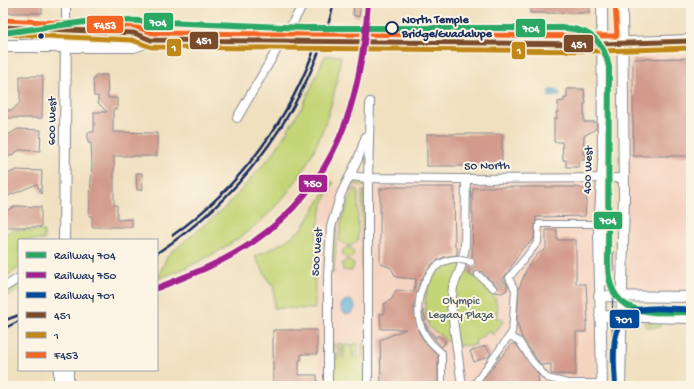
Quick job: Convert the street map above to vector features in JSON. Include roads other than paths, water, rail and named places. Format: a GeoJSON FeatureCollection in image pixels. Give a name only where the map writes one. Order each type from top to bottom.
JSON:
{"type":"FeatureCollection","features":[{"type":"Feature","properties":{"kind":"main road"},"geometry":{"type":"LineString","coordinates":[[3,27],[134,33],[151,40]]}},
{"type":"Feature","properties":{"kind":"main road"},"geometry":{"type":"LineString","coordinates":[[3,46],[134,46],[151,40],[427,41],[602,44],[691,41]]}},
{"type":"Feature","properties":{"kind":"street","name":"600 West"},"geometry":{"type":"LineString","coordinates":[[64,239],[66,3]]}},
{"type":"Feature","properties":{"kind":"street"},"geometry":{"type":"LineString","coordinates":[[237,118],[304,3]]}},
{"type":"Feature","properties":{"kind":"street","name":"400 West"},"geometry":{"type":"LineString","coordinates":[[602,3],[602,178],[599,222],[599,296],[602,384]]}},
{"type":"Feature","properties":{"kind":"street"},"geometry":{"type":"LineString","coordinates":[[620,386],[624,178],[624,43],[622,3]]}},
{"type":"Feature","properties":{"kind":"street","name":"500 West"},"geometry":{"type":"LineString","coordinates":[[368,386],[368,178],[370,102]]}},
{"type":"Feature","properties":{"kind":"street","name":"500 West"},"geometry":{"type":"LineString","coordinates":[[328,386],[330,241],[334,214],[340,194],[350,176],[369,128]]}},
{"type":"Feature","properties":{"kind":"street","name":"50 North"},"geometry":{"type":"LineString","coordinates":[[350,176],[368,178],[466,179],[624,178]]}},
{"type":"Feature","properties":{"kind":"street"},"geometry":{"type":"LineString","coordinates":[[462,386],[451,305],[453,287],[461,267],[465,247],[466,179]]}},
{"type":"Feature","properties":{"kind":"street"},"geometry":{"type":"LineString","coordinates":[[474,385],[509,336],[514,324],[515,290],[506,280],[538,242],[539,224],[594,224]]}},
{"type":"Feature","properties":{"kind":"street"},"geometry":{"type":"LineString","coordinates":[[442,386],[442,353],[429,342],[421,328],[419,308],[422,291],[425,281],[435,266],[447,260],[457,259],[471,262]]}},
{"type":"Feature","properties":{"kind":"street"},"geometry":{"type":"LineString","coordinates":[[478,275],[493,288]]}},
{"type":"Feature","properties":{"kind":"street"},"geometry":{"type":"LineString","coordinates":[[3,288],[18,279]]}},
{"type":"Feature","properties":{"kind":"street"},"geometry":{"type":"LineString","coordinates":[[415,291],[422,291]]}},
{"type":"Feature","properties":{"kind":"street"},"geometry":{"type":"LineString","coordinates":[[599,296],[691,296]]}},
{"type":"Feature","properties":{"kind":"street"},"geometry":{"type":"LineString","coordinates":[[600,316],[691,318]]}},
{"type":"Feature","properties":{"kind":"street"},"geometry":{"type":"LineString","coordinates":[[509,336],[519,341],[532,361],[547,378],[568,382],[602,384]]}},
{"type":"Feature","properties":{"kind":"street"},"geometry":{"type":"LineString","coordinates":[[59,371],[59,386]]}},
{"type":"Feature","properties":{"kind":"street"},"geometry":{"type":"LineString","coordinates":[[68,371],[68,386]]}},
{"type":"Feature","properties":{"kind":"water"},"geometry":{"type":"Polygon","coordinates":[[[549,90],[558,90],[560,96],[549,97],[549,90]]]}},
{"type":"Feature","properties":{"kind":"water"},"geometry":{"type":"Polygon","coordinates":[[[348,300],[353,302],[355,307],[353,312],[348,314],[343,312],[341,307],[343,302],[348,300]]]}},
{"type":"Feature","properties":{"kind":"tunnel"},"geometry":{"type":"LineString","coordinates":[[471,262],[474,272],[478,275]]}},
{"type":"Feature","properties":{"kind":"tunnel"},"geometry":{"type":"LineString","coordinates":[[493,288],[504,281]]}},
{"type":"Feature","properties":{"kind":"tram line"},"geometry":{"type":"LineString","coordinates":[[612,364],[613,252]]}},
{"type":"Feature","properties":{"kind":"railway"},"geometry":{"type":"LineString","coordinates":[[158,252],[189,230],[218,204],[245,175],[269,144],[290,112],[308,77],[323,41],[334,3]]}},
{"type":"Feature","properties":{"kind":"railway"},"geometry":{"type":"LineString","coordinates":[[173,235],[197,217],[219,196],[241,173],[260,149],[278,124],[293,97],[317,41]]}},
{"type":"Feature","properties":{"kind":"railway"},"geometry":{"type":"LineString","coordinates":[[3,321],[18,315]]}},
{"type":"Feature","properties":{"kind":"railway"},"geometry":{"type":"LineString","coordinates":[[3,329],[18,322]]}},
{"type":"Feature","properties":{"kind":"rail line","name":"750"},"geometry":{"type":"LineString","coordinates":[[158,288],[206,268],[242,249],[282,219],[306,194],[325,166],[340,137],[351,106],[365,39],[368,3]]}},
{"type":"Feature","properties":{"kind":"rail line","name":"704"},"geometry":{"type":"LineString","coordinates":[[3,33],[85,22],[117,20],[305,28],[566,28],[583,31],[600,44],[607,58],[609,67],[608,266],[610,283],[616,296],[624,304],[635,309],[662,312],[691,312]]}},
{"type":"Feature","properties":{"kind":"rail line","name":"701"},"geometry":{"type":"LineString","coordinates":[[615,386],[615,342],[617,331],[622,322],[629,315],[639,310],[658,308],[691,309]]}},
{"type":"Feature","properties":{"kind":"place","name":"North Temple Bridge/Guadalupe"},"geometry":{"type":"Point","coordinates":[392,28]}},
{"type":"Feature","properties":{"kind":"park label","name":"Olympic Legacy Plaza"},"geometry":{"type":"Point","coordinates":[461,309]}}]}
